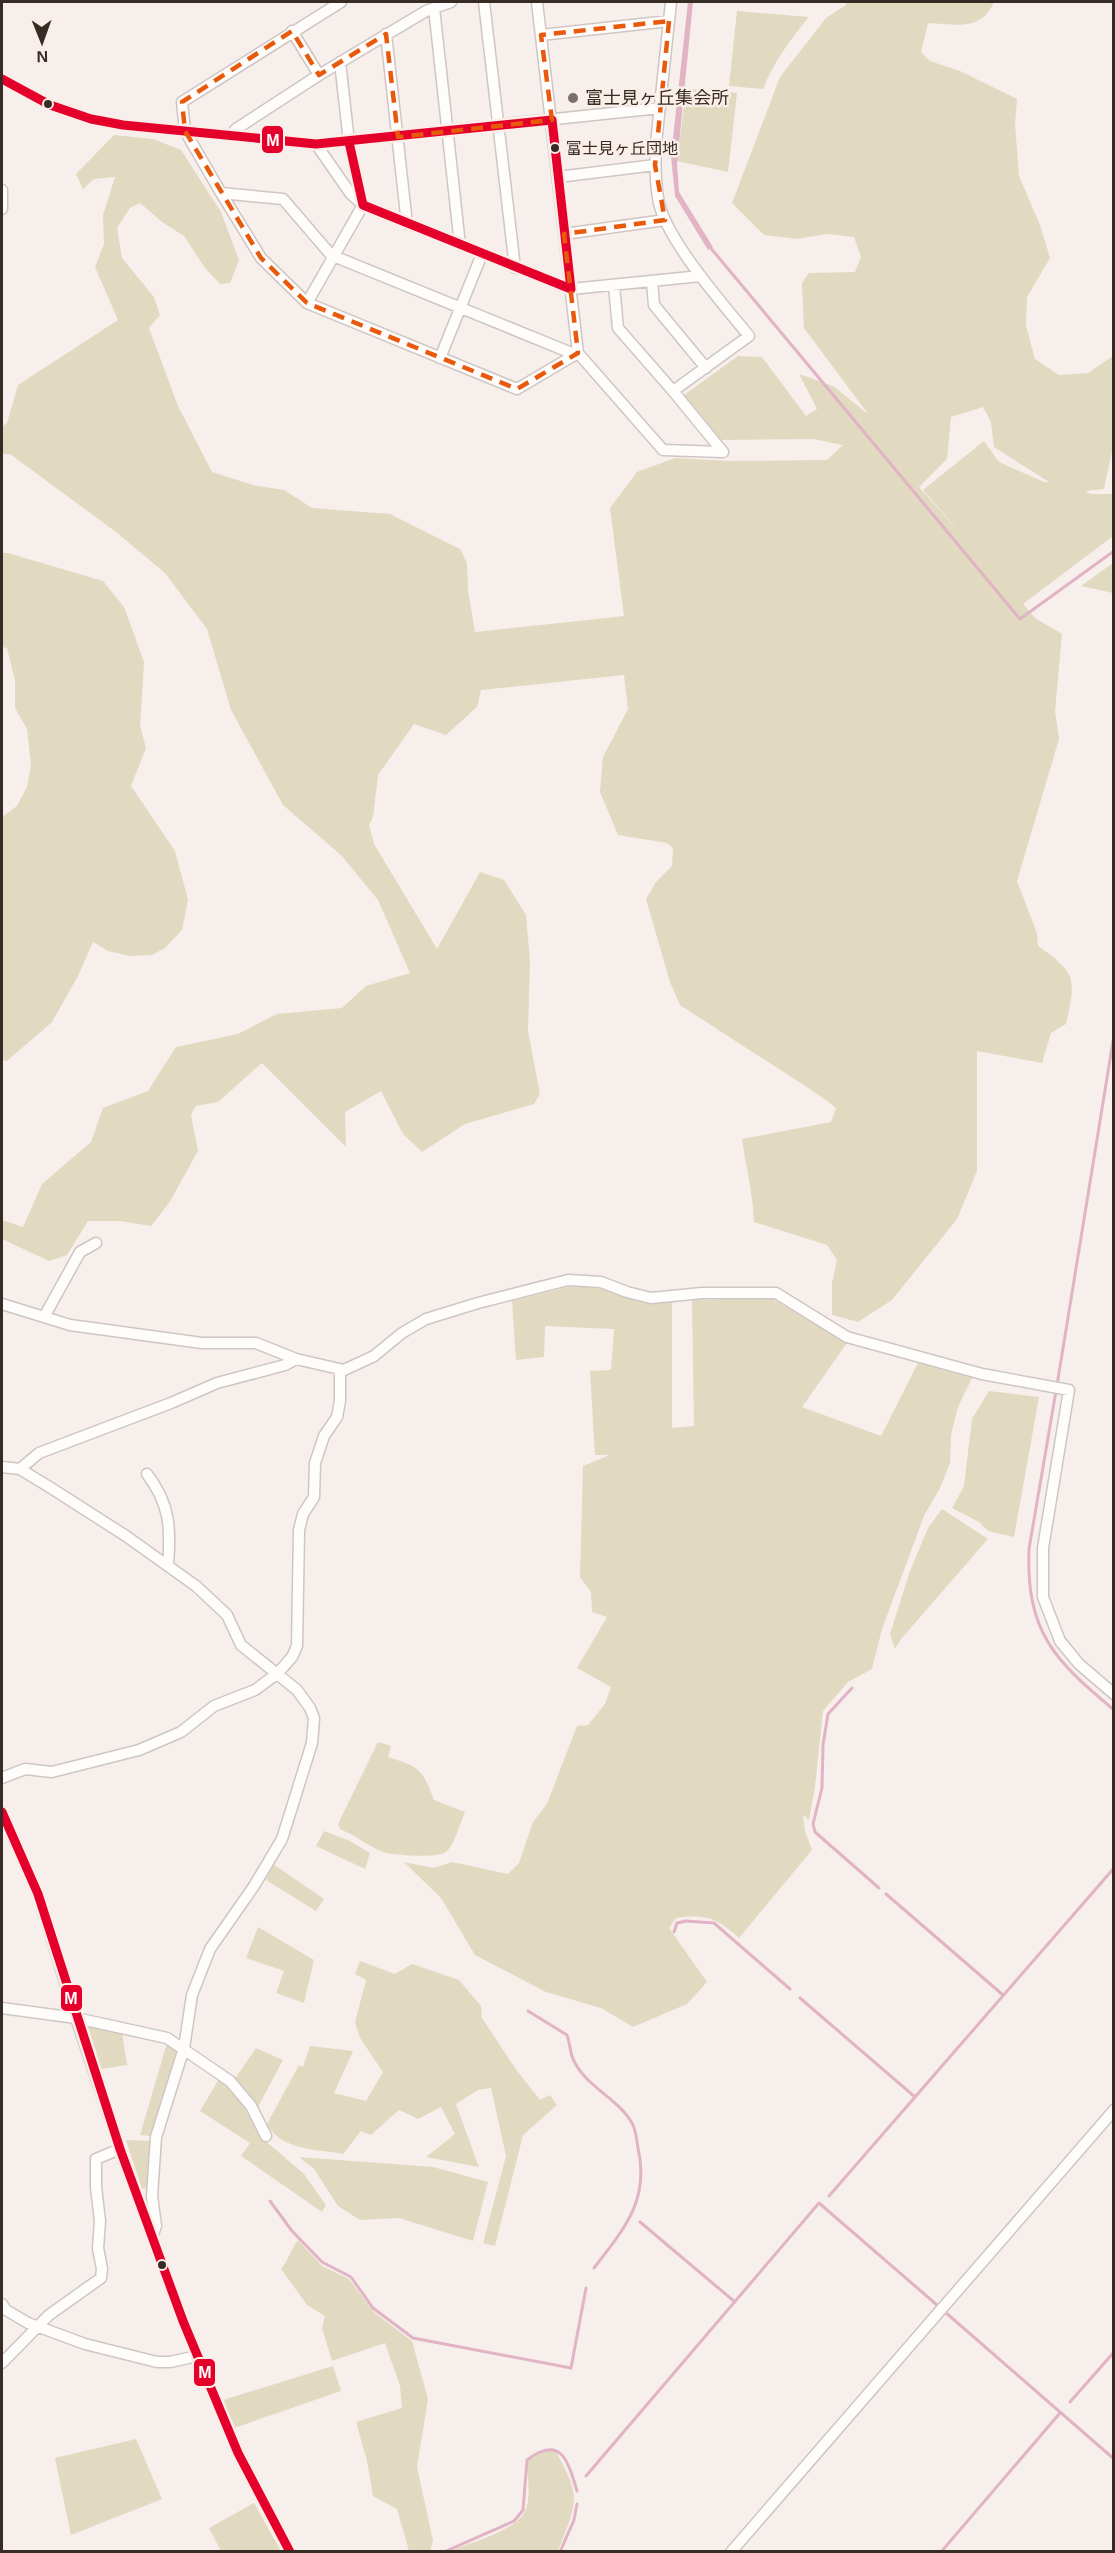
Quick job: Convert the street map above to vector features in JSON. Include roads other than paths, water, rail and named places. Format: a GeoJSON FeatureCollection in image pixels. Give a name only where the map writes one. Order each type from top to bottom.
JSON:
{"type":"FeatureCollection","features":[{"type":"Feature","properties":{"kind":"street"},"geometry":{"type":"LineString","coordinates":[[341,2],[184,99],[181,106],[185,131],[261,258],[307,303],[517,389],[578,353]]}},
{"type":"Feature","properties":{"kind":"street"},"geometry":{"type":"LineString","coordinates":[[231,135],[236,129],[427,7],[451,2]]}},
{"type":"Feature","properties":{"kind":"street"},"geometry":{"type":"LineString","coordinates":[[484,2],[515,268]]}},
{"type":"Feature","properties":{"kind":"street"},"geometry":{"type":"LineString","coordinates":[[537,2],[578,353],[663,450],[723,452],[618,328],[614,286]]}},
{"type":"Feature","properties":{"kind":"street"},"geometry":{"type":"LineString","coordinates":[[670,2],[655,165],[659,203],[665,220],[701,276],[749,336],[673,391]]}},
{"type":"Feature","properties":{"kind":"street"},"geometry":{"type":"LineString","coordinates":[[427,7],[448,131],[460,246]]}},
{"type":"Feature","properties":{"kind":"street"},"geometry":{"type":"LineString","coordinates":[[541,35],[669,21]]}},
{"type":"Feature","properties":{"kind":"street"},"geometry":{"type":"LineString","coordinates":[[292,31],[319,75]]}},
{"type":"Feature","properties":{"kind":"street"},"geometry":{"type":"LineString","coordinates":[[386,34],[407,224]]}},
{"type":"Feature","properties":{"kind":"street"},"geometry":{"type":"LineString","coordinates":[[307,303],[363,205],[349,142],[340,62]]}},
{"type":"Feature","properties":{"kind":"street"},"geometry":{"type":"LineString","coordinates":[[2,79],[50,105],[90,119],[316,144],[660,108]]}},
{"type":"Feature","properties":{"kind":"street"},"geometry":{"type":"LineString","coordinates":[[316,144],[350,193],[363,205],[571,289],[701,276]]}},
{"type":"Feature","properties":{"kind":"street"},"geometry":{"type":"LineString","coordinates":[[558,177],[655,165]]}},
{"type":"Feature","properties":{"kind":"street"},"geometry":{"type":"LineString","coordinates":[[2,190],[2,208]]}},
{"type":"Feature","properties":{"kind":"street"},"geometry":{"type":"LineString","coordinates":[[221,193],[283,200],[331,255],[569,352],[578,353]]}},
{"type":"Feature","properties":{"kind":"street"},"geometry":{"type":"LineString","coordinates":[[564,234],[665,220]]}},
{"type":"Feature","properties":{"kind":"street"},"geometry":{"type":"LineString","coordinates":[[440,357],[482,254]]}},
{"type":"Feature","properties":{"kind":"street"},"geometry":{"type":"LineString","coordinates":[[652,282],[654,305],[706,368]]}},
{"type":"Feature","properties":{"kind":"street"},"geometry":{"type":"LineString","coordinates":[[44,1317],[80,1252],[96,1244]]}},
{"type":"Feature","properties":{"kind":"street"},"geometry":{"type":"LineString","coordinates":[[2,1304],[70,1324],[202,1343],[256,1343],[296,1359],[340,1370],[350,1369],[374,1356],[402,1333],[426,1319],[546,1285],[584,1280],[601,1282],[651,1298],[702,1293],[776,1293],[847,1337],[982,1374],[1069,1390],[1043,1548],[1043,1597],[1060,1641],[1079,1664],[1113,1694]]}},
{"type":"Feature","properties":{"kind":"street"},"geometry":{"type":"LineString","coordinates":[[20,1469],[39,1453],[217,1383],[285,1365],[296,1359]]}},
{"type":"Feature","properties":{"kind":"street"},"geometry":{"type":"LineString","coordinates":[[2,1778],[25,1769],[52,1772],[139,1750],[181,1732],[214,1706],[255,1690],[278,1672],[292,1657],[297,1646],[299,1530],[303,1514],[314,1497],[315,1463],[324,1436],[337,1417],[340,1401],[340,1370]]}},
{"type":"Feature","properties":{"kind":"street"},"geometry":{"type":"LineString","coordinates":[[2,1467],[20,1469],[168,1565],[196,1586],[227,1615],[241,1645],[278,1672],[297,1690],[314,1718],[312,1743],[282,1839],[254,1886],[220,1931],[204,1963],[192,1995],[184,2048],[156,2138],[152,2196],[156,2226],[152,2237]]}},
{"type":"Feature","properties":{"kind":"street"},"geometry":{"type":"LineString","coordinates":[[147,1474],[159,1489],[166,1508],[171,1534],[168,1565]]}},
{"type":"Feature","properties":{"kind":"street"},"geometry":{"type":"LineString","coordinates":[[2,1812],[38,1894],[120,2149],[197,2356],[238,2453],[290,2552]]}},
{"type":"Feature","properties":{"kind":"street"},"geometry":{"type":"LineString","coordinates":[[2,2008],[76,2018],[167,2038],[230,2081],[251,2106],[266,2136]]}},
{"type":"Feature","properties":{"kind":"street"},"geometry":{"type":"LineString","coordinates":[[730,2552],[1113,2110]]}},
{"type":"Feature","properties":{"kind":"street"},"geometry":{"type":"LineString","coordinates":[[2,2363],[37,2326],[62,2304],[101,2278],[96,2158],[120,2149]]}},
{"type":"Feature","properties":{"kind":"street"},"geometry":{"type":"LineString","coordinates":[[2,2304],[18,2317],[85,2344],[157,2362],[170,2362],[197,2356]]}},
{"type":"Feature","properties":{"kind":"waterway"},"geometry":{"type":"LineString","coordinates":[[709,246],[1020,619],[1114,551]]}},
{"type":"Feature","properties":{"kind":"waterway"},"geometry":{"type":"LineString","coordinates":[[1057,1385],[1114,1035]]}},
{"type":"Feature","properties":{"kind":"waterway"},"geometry":{"type":"LineString","coordinates":[[1056,1391],[1029,1549],[1029,1578],[1033,1602],[1039,1623],[1060,1659],[1114,1710]]}},
{"type":"Feature","properties":{"kind":"waterway"},"geometry":{"type":"LineString","coordinates":[[852,1688],[828,1714],[823,1745],[822,1788],[813,1824],[815,1832],[879,1888]]}},
{"type":"Feature","properties":{"kind":"waterway"},"geometry":{"type":"LineString","coordinates":[[829,2196],[1114,1868]]}},
{"type":"Feature","properties":{"kind":"waterway"},"geometry":{"type":"LineString","coordinates":[[886,1894],[1003,1995]]}},
{"type":"Feature","properties":{"kind":"waterway"},"geometry":{"type":"LineString","coordinates":[[674,1932],[677,1923],[686,1921],[714,1923],[790,1989]]}},
{"type":"Feature","properties":{"kind":"waterway"},"geometry":{"type":"LineString","coordinates":[[800,1998],[915,2097]]}},
{"type":"Feature","properties":{"kind":"waterway"},"geometry":{"type":"LineString","coordinates":[[528,2011],[567,2035],[573,2058],[580,2070],[620,2108],[635,2131],[641,2166],[637,2199],[624,2227],[594,2268]]}},
{"type":"Feature","properties":{"kind":"waterway"},"geometry":{"type":"LineString","coordinates":[[270,2201],[292,2231],[322,2262],[351,2277],[373,2308],[413,2338],[571,2368],[586,2288]]}},
{"type":"Feature","properties":{"kind":"waterway"},"geometry":{"type":"LineString","coordinates":[[586,2476],[819,2203],[937,2305]]}},
{"type":"Feature","properties":{"kind":"waterway"},"geometry":{"type":"LineString","coordinates":[[640,2222],[735,2302]]}},
{"type":"Feature","properties":{"kind":"waterway"},"geometry":{"type":"LineString","coordinates":[[945,2312],[1114,2459]]}},
{"type":"Feature","properties":{"kind":"waterway"},"geometry":{"type":"LineString","coordinates":[[1070,2402],[1114,2352]]}},
{"type":"Feature","properties":{"kind":"waterway"},"geometry":{"type":"LineString","coordinates":[[941,2552],[1060,2413]]}},
{"type":"Feature","properties":{"kind":"waterway"},"geometry":{"type":"LineString","coordinates":[[444,2552],[514,2521],[523,2510],[527,2460],[539,2453],[555,2450],[561,2454],[570,2470],[577,2491]]}},
{"type":"Feature","properties":{"kind":"waterway"},"geometry":{"type":"LineString","coordinates":[[560,2552],[574,2520],[577,2504]]}},
{"type":"Feature","properties":{"kind":"place","name":"富士見ヶ丘集会所"},"geometry":{"type":"Point","coordinates":[573,98]}},
{"type":"Feature","properties":{"kind":"place","name":"富士見ヶ丘団地"},"geometry":{"type":"Point","coordinates":[555,148]}}]}
